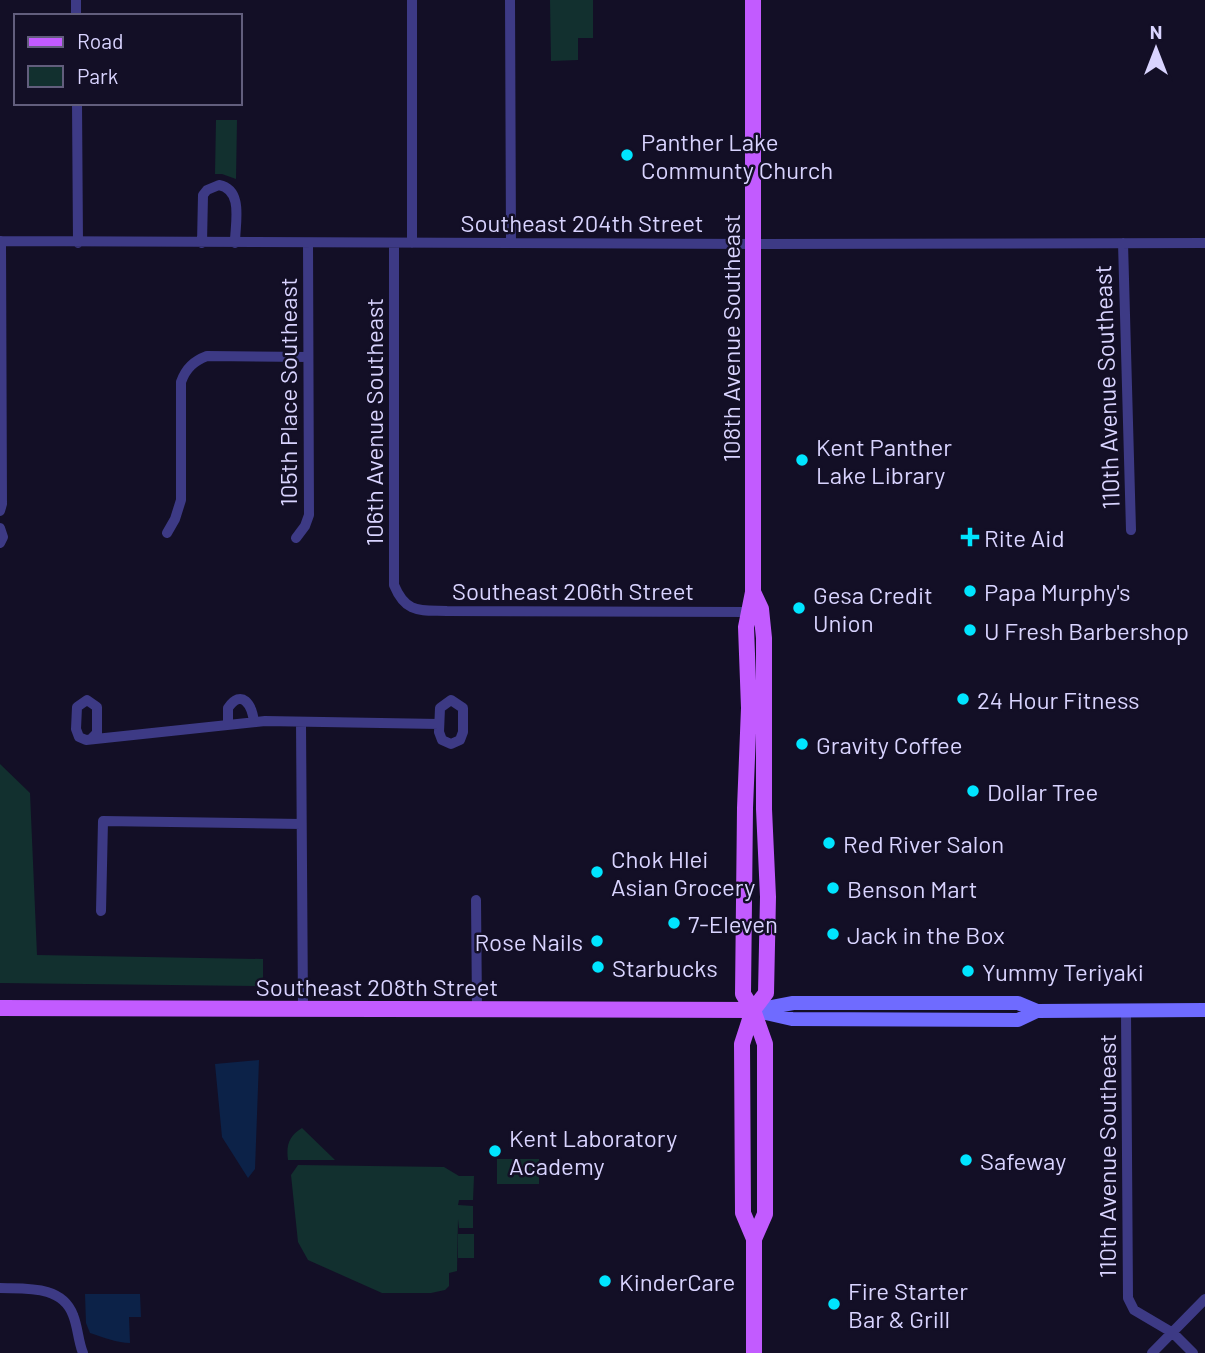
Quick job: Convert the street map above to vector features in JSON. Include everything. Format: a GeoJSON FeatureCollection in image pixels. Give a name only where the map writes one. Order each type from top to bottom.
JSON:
{"type":"FeatureCollection","features":[{"type":"Feature","properties":{"kind":"main road","name":"108th Avenue Southeast"},"geometry":{"type":"LineString","coordinates":[[753,0],[753,592],[746,627],[749,708],[743,994],[753,1010],[765,1044],[766,1149],[765,1214],[754,1239]]}},
{"type":"Feature","properties":{"kind":"main road","name":"108th Avenue Southeast"},"geometry":{"type":"LineString","coordinates":[[753,592],[761,609],[764,638],[764,809],[768,897],[766,993],[753,1010],[742,1044],[743,1213],[754,1239],[754,1353]]}},
{"type":"Feature","properties":{"kind":"main road","name":"Southeast 208th Street"},"geometry":{"type":"LineString","coordinates":[[0,1008],[753,1010],[793,1003],[1018,1003],[1037,1011],[1205,1010]]}},
{"type":"Feature","properties":{"kind":"street"},"geometry":{"type":"LineString","coordinates":[[412,0],[412,243]]}},
{"type":"Feature","properties":{"kind":"street"},"geometry":{"type":"LineString","coordinates":[[510,0],[511,242]]}},
{"type":"Feature","properties":{"kind":"street"},"geometry":{"type":"LineString","coordinates":[[77,105],[78,243]]}},
{"type":"Feature","properties":{"kind":"street"},"geometry":{"type":"LineString","coordinates":[[202,243],[203,195],[207,190],[219,185],[231,190],[234,195],[235,243]]}},
{"type":"Feature","properties":{"kind":"street"},"geometry":{"type":"LineString","coordinates":[[0,511],[1,241]]}},
{"type":"Feature","properties":{"kind":"street","name":"Southeast 204th Street"},"geometry":{"type":"LineString","coordinates":[[1,241],[1205,243]]}},
{"type":"Feature","properties":{"kind":"street","name":"105th Place Southeast"},"geometry":{"type":"LineString","coordinates":[[296,538],[309,514],[308,243]]}},
{"type":"Feature","properties":{"kind":"street","name":"106th Avenue Southeast"},"geometry":{"type":"LineString","coordinates":[[394,243],[394,585],[400,600]]}},
{"type":"Feature","properties":{"kind":"street","name":"110th Avenue Southeast"},"geometry":{"type":"LineString","coordinates":[[1123,243],[1131,530]]}},
{"type":"Feature","properties":{"kind":"street"},"geometry":{"type":"LineString","coordinates":[[167,533],[181,499],[181,382],[184,373],[196,360],[207,356],[308,357]]}},
{"type":"Feature","properties":{"kind":"street"},"geometry":{"type":"LineString","coordinates":[[0,528],[3,537],[0,543]]}},
{"type":"Feature","properties":{"kind":"street","name":"Southeast 206th Street"},"geometry":{"type":"LineString","coordinates":[[400,600],[411,609],[447,611],[748,612]]}},
{"type":"Feature","properties":{"kind":"street"},"geometry":{"type":"LineString","coordinates":[[228,724],[228,708],[234,701],[239,700],[251,707],[254,722]]}},
{"type":"Feature","properties":{"kind":"street"},"geometry":{"type":"LineString","coordinates":[[91,739],[254,722],[439,724]]}},
{"type":"Feature","properties":{"kind":"street"},"geometry":{"type":"LineString","coordinates":[[301,722],[303,1009]]}},
{"type":"Feature","properties":{"kind":"street"},"geometry":{"type":"LineString","coordinates":[[101,911],[103,821],[301,824]]}},
{"type":"Feature","properties":{"kind":"street"},"geometry":{"type":"LineString","coordinates":[[476,900],[477,1008]]}},
{"type":"Feature","properties":{"kind":"street","name":"110th Avenue Southeast"},"geometry":{"type":"LineString","coordinates":[[1126,1011],[1128,1295],[1134,1310],[1173,1333],[1193,1353]]}},
{"type":"Feature","properties":{"kind":"street"},"geometry":{"type":"LineString","coordinates":[[0,1288],[48,1291],[57,1296],[73,1314],[83,1353]]}},
{"type":"Feature","properties":{"kind":"street"},"geometry":{"type":"LineString","coordinates":[[1152,1353],[1205,1299]]}},
{"type":"Feature","properties":{"kind":"green space"},"geometry":{"type":"Polygon","coordinates":[[[550,0],[593,0],[593,38],[578,38],[578,60],[551,61],[550,0]]]}},
{"type":"Feature","properties":{"kind":"green space"},"geometry":{"type":"Polygon","coordinates":[[[216,120],[237,120],[236,179],[215,174],[216,120]]]}},
{"type":"Feature","properties":{"kind":"green space"},"geometry":{"type":"Polygon","coordinates":[[[0,764],[30,793],[37,955],[263,959],[263,986],[0,983],[0,764]]]}},
{"type":"Feature","properties":{"kind":"green space"},"geometry":{"type":"Polygon","coordinates":[[[302,1128],[335,1160],[288,1160],[289,1141],[302,1128]]]}},
{"type":"Feature","properties":{"kind":"green space"},"geometry":{"type":"Polygon","coordinates":[[[497,1159],[539,1159],[539,1184],[497,1184],[497,1159]]]}},
{"type":"Feature","properties":{"kind":"green space"},"geometry":{"type":"Polygon","coordinates":[[[298,1165],[444,1167],[459,1176],[474,1176],[473,1200],[459,1200],[458,1205],[473,1206],[473,1228],[459,1228],[458,1219],[457,1271],[449,1273],[449,1286],[445,1290],[431,1293],[382,1293],[308,1260],[298,1242],[291,1175],[298,1165]]]}},
{"type":"Feature","properties":{"kind":"green space"},"geometry":{"type":"Polygon","coordinates":[[[458,1234],[474,1234],[474,1258],[458,1258],[458,1234]]]}},
{"type":"Feature","properties":{"kind":"water"},"geometry":{"type":"Polygon","coordinates":[[[259,1060],[255,1169],[248,1178],[222,1137],[215,1064],[259,1060]]]}},
{"type":"Feature","properties":{"kind":"water"},"geometry":{"type":"Polygon","coordinates":[[[85,1294],[140,1294],[141,1317],[129,1317],[130,1343],[90,1333],[86,1323],[85,1294]]]}},
{"type":"Feature","properties":{"kind":"place","name":"Panther Lake Communty Church"},"geometry":{"type":"Point","coordinates":[627,155]}},
{"type":"Feature","properties":{"kind":"place","name":"Kent Panther Lake Library"},"geometry":{"type":"Point","coordinates":[802,460]}},
{"type":"Feature","properties":{"kind":"place","name":"Rite Aid"},"geometry":{"type":"Point","coordinates":[970,537]}},
{"type":"Feature","properties":{"kind":"place","name":"Papa Murphy's"},"geometry":{"type":"Point","coordinates":[970,591]}},
{"type":"Feature","properties":{"kind":"place","name":"Gesa Credit Union"},"geometry":{"type":"Point","coordinates":[799,608]}},
{"type":"Feature","properties":{"kind":"place","name":"U Fresh Barbershop"},"geometry":{"type":"Point","coordinates":[970,630]}},
{"type":"Feature","properties":{"kind":"place","name":"24 Hour Fitness"},"geometry":{"type":"Point","coordinates":[963,699]}},
{"type":"Feature","properties":{"kind":"place","name":"Gravity Coffee"},"geometry":{"type":"Point","coordinates":[802,744]}},
{"type":"Feature","properties":{"kind":"place","name":"Dollar Tree"},"geometry":{"type":"Point","coordinates":[973,791]}},
{"type":"Feature","properties":{"kind":"place","name":"Red River Salon"},"geometry":{"type":"Point","coordinates":[829,843]}},
{"type":"Feature","properties":{"kind":"place","name":"Chok Hlei Asian Grocery"},"geometry":{"type":"Point","coordinates":[597,872]}},
{"type":"Feature","properties":{"kind":"place","name":"Benson Mart"},"geometry":{"type":"Point","coordinates":[833,888]}},
{"type":"Feature","properties":{"kind":"place","name":"7-Eleven"},"geometry":{"type":"Point","coordinates":[674,923]}},
{"type":"Feature","properties":{"kind":"place","name":"Jack in the Box"},"geometry":{"type":"Point","coordinates":[833,934]}},
{"type":"Feature","properties":{"kind":"place","name":"Rose Nails"},"geometry":{"type":"Point","coordinates":[597,941]}},
{"type":"Feature","properties":{"kind":"place","name":"Starbucks"},"geometry":{"type":"Point","coordinates":[598,967]}},
{"type":"Feature","properties":{"kind":"place","name":"Yummy Teriyaki"},"geometry":{"type":"Point","coordinates":[968,971]}},
{"type":"Feature","properties":{"kind":"place","name":"Kent Laboratory Academy"},"geometry":{"type":"Point","coordinates":[495,1151]}},
{"type":"Feature","properties":{"kind":"place","name":"Safeway"},"geometry":{"type":"Point","coordinates":[966,1160]}},
{"type":"Feature","properties":{"kind":"place","name":"KinderCare"},"geometry":{"type":"Point","coordinates":[605,1281]}},
{"type":"Feature","properties":{"kind":"place","name":"Fire Starter Bar & Grill"},"geometry":{"type":"Point","coordinates":[834,1304]}}]}
